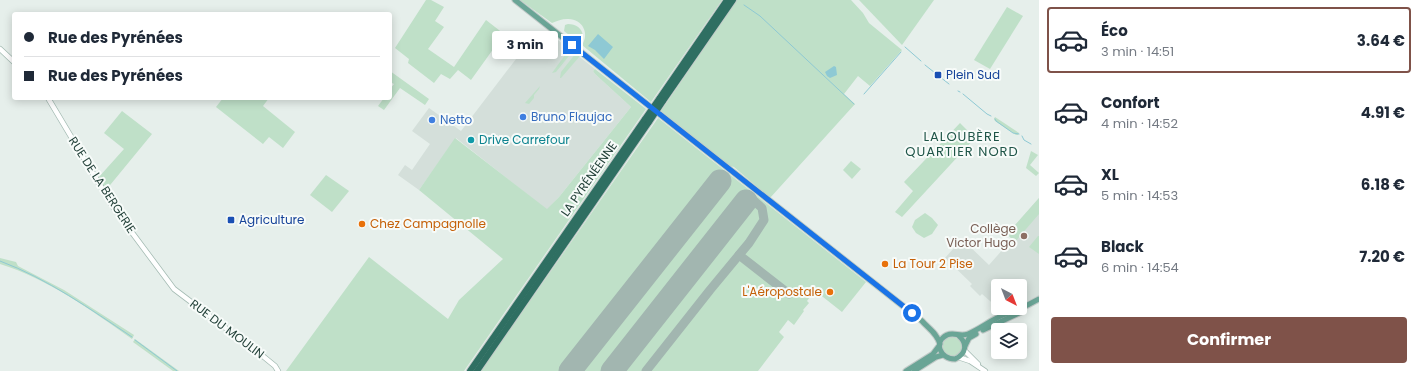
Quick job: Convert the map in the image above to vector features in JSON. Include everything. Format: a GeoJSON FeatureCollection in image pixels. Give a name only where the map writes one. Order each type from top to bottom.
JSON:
{"type":"FeatureCollection","features":[{"type":"Feature","properties":{"kind":"highway","name":"LA PYRÉNÉENNE"},"geometry":{"type":"LineString","coordinates":[[661,100],[727,0]]}},
{"type":"Feature","properties":{"kind":"highway","name":"LA PYRÉNÉENNE"},"geometry":{"type":"LineString","coordinates":[[470,371],[733,0]]}},
{"type":"Feature","properties":{"kind":"highway","name":"LA PYRÉNÉENNE"},"geometry":{"type":"LineString","coordinates":[[477,371],[647,120]]}},
{"type":"Feature","properties":{"kind":"main road"},"geometry":{"type":"LineString","coordinates":[[515,0],[923,322],[924,325],[936,334],[943,355],[950,359],[958,357],[971,337],[1039,303]]}},
{"type":"Feature","properties":{"kind":"main road"},"geometry":{"type":"LineString","coordinates":[[923,322],[927,323],[939,332],[959,336],[967,335],[998,317],[1017,310],[1039,299]]}},
{"type":"Feature","properties":{"kind":"main road"},"geometry":{"type":"LineString","coordinates":[[906,371],[933,354],[943,337],[947,334]]}},
{"type":"Feature","properties":{"kind":"main road"},"geometry":{"type":"LineString","coordinates":[[959,336],[962,338],[964,348]]}},
{"type":"Feature","properties":{"kind":"main road"},"geometry":{"type":"LineString","coordinates":[[914,371],[936,357],[943,355]]}},
{"type":"Feature","properties":{"kind":"street"},"geometry":{"type":"LineString","coordinates":[[0,49],[12,60]]}},
{"type":"Feature","properties":{"kind":"street","name":"RUE DE LA BERGERIE"},"geometry":{"type":"LineString","coordinates":[[49,100],[113,207],[174,289]]}},
{"type":"Feature","properties":{"kind":"street","name":"RUE DU MOULIN"},"geometry":{"type":"LineString","coordinates":[[174,289],[264,357],[275,366],[278,371]]}},
{"type":"Feature","properties":{"kind":"street"},"geometry":{"type":"LineString","coordinates":[[964,348],[980,367]]}},
{"type":"Feature","properties":{"kind":"street"},"geometry":{"type":"LineString","coordinates":[[958,357],[968,360],[985,371]]}},
{"type":"Feature","properties":{"kind":"street"},"geometry":{"type":"LineString","coordinates":[[278,371],[281,369],[284,370]]}},
{"type":"Feature","properties":{"kind":"shaded area"},"geometry":{"type":"Polygon","coordinates":[[[549,33],[595,69],[593,71],[595,74],[631,107],[547,210],[456,138],[419,190],[398,175],[405,165],[412,170],[430,144],[412,131],[429,108],[461,131],[529,42],[539,34],[549,33]]]}},
{"type":"Feature","properties":{"kind":"shaded area"},"geometry":{"type":"Polygon","coordinates":[[[1039,198],[1039,296],[1027,302],[1027,279],[991,279],[991,302],[982,294],[980,296],[970,286],[972,284],[945,258],[962,239],[989,265],[1012,239],[1007,234],[1039,198]]]}},
{"type":"Feature","properties":{"kind":"green space"},"geometry":{"type":"Polygon","coordinates":[[[426,0],[431,0],[444,7],[435,21],[444,27],[428,49],[454,67],[486,20],[504,34],[471,80],[458,70],[450,79],[441,74],[434,83],[408,63],[409,59],[395,48],[426,0]]]}},
{"type":"Feature","properties":{"kind":"green space"},"geometry":{"type":"Polygon","coordinates":[[[520,0],[722,0],[651,102],[582,45],[585,31],[577,21],[567,19],[552,23],[520,0]]]}},
{"type":"Feature","properties":{"kind":"green space"},"geometry":{"type":"Polygon","coordinates":[[[737,0],[851,0],[863,13],[869,23],[902,50],[870,86],[858,76],[844,94],[855,104],[770,198],[734,167],[730,166],[661,111],[737,0]]]}},
{"type":"Feature","properties":{"kind":"green space"},"geometry":{"type":"Polygon","coordinates":[[[859,0],[934,0],[902,45],[859,0]]]}},
{"type":"Feature","properties":{"kind":"green space"},"geometry":{"type":"Polygon","coordinates":[[[1007,7],[1023,16],[990,69],[974,60],[1007,7]]]}},
{"type":"Feature","properties":{"kind":"green space"},"geometry":{"type":"Polygon","coordinates":[[[565,25],[574,25],[580,29],[583,36],[579,43],[564,31],[565,25]]]}},
{"type":"Feature","properties":{"kind":"green space"},"geometry":{"type":"Polygon","coordinates":[[[569,47],[573,51],[556,72],[552,73],[568,51],[569,47]]]}},
{"type":"Feature","properties":{"kind":"green space"},"geometry":{"type":"Polygon","coordinates":[[[576,53],[580,56],[560,78],[561,72],[576,53]]]}},
{"type":"Feature","properties":{"kind":"green space"},"geometry":{"type":"Polygon","coordinates":[[[595,69],[646,109],[464,371],[286,371],[369,257],[448,319],[459,300],[503,259],[419,190],[455,138],[547,209],[559,197],[631,107],[595,74],[593,71],[595,69]]]}},
{"type":"Feature","properties":{"kind":"green space"},"geometry":{"type":"Polygon","coordinates":[[[392,72],[429,99],[425,105],[400,88],[392,99],[392,86],[394,84],[392,83],[392,72]]]}},
{"type":"Feature","properties":{"kind":"green space"},"geometry":{"type":"Polygon","coordinates":[[[540,86],[529,104],[525,103],[540,86]]]}},
{"type":"Feature","properties":{"kind":"green space"},"geometry":{"type":"Polygon","coordinates":[[[221,100],[268,100],[263,106],[295,132],[283,148],[269,137],[263,144],[216,107],[221,100]]]}},
{"type":"Feature","properties":{"kind":"green space"},"geometry":{"type":"Polygon","coordinates":[[[382,100],[391,100],[384,110],[378,106],[382,100]]]}},
{"type":"Feature","properties":{"kind":"green space"},"geometry":{"type":"Polygon","coordinates":[[[122,111],[152,134],[106,190],[98,178],[124,149],[104,133],[122,111]]]}},
{"type":"Feature","properties":{"kind":"green space"},"geometry":{"type":"Polygon","coordinates":[[[995,117],[1019,133],[1018,135],[995,121],[995,117]]]}},
{"type":"Feature","properties":{"kind":"green space"},"geometry":{"type":"Polygon","coordinates":[[[658,118],[866,282],[842,312],[818,293],[816,295],[812,294],[807,301],[809,303],[794,325],[788,320],[779,332],[784,337],[758,371],[481,371],[658,118]]]}},
{"type":"Feature","properties":{"kind":"green space"},"geometry":{"type":"Polygon","coordinates":[[[960,123],[975,138],[902,217],[895,212],[913,191],[904,182],[960,123]]]}},
{"type":"Feature","properties":{"kind":"green space"},"geometry":{"type":"Polygon","coordinates":[[[1031,151],[1038,155],[1030,165],[1039,173],[1036,176],[1026,168],[1031,151]]]}},
{"type":"Feature","properties":{"kind":"green space"},"geometry":{"type":"Polygon","coordinates":[[[851,161],[861,169],[852,179],[843,170],[851,161]]]}},
{"type":"Feature","properties":{"kind":"green space"},"geometry":{"type":"Polygon","coordinates":[[[326,175],[349,191],[332,212],[310,195],[326,175]]]}},
{"type":"Feature","properties":{"kind":"green space"},"geometry":{"type":"Polygon","coordinates":[[[1039,198],[1039,214],[1009,249],[1006,246],[1012,239],[1007,234],[1039,198]]]}},
{"type":"Feature","properties":{"kind":"green space"},"geometry":{"type":"Polygon","coordinates":[[[925,213],[938,225],[932,234],[924,238],[916,233],[912,227],[915,220],[925,213]]]}},
{"type":"Feature","properties":{"kind":"green space"},"geometry":{"type":"Polygon","coordinates":[[[1039,236],[1039,254],[1029,247],[1039,236]]]}},
{"type":"Feature","properties":{"kind":"green space"},"geometry":{"type":"Polygon","coordinates":[[[0,258],[16,262],[18,266],[64,290],[134,335],[132,339],[69,296],[18,270],[0,264],[0,258]]]}},
{"type":"Feature","properties":{"kind":"green space"},"geometry":{"type":"Polygon","coordinates":[[[952,337],[959,340],[962,347],[959,354],[952,357],[945,354],[942,347],[945,340],[952,337]]]}},
{"type":"Feature","properties":{"kind":"green space"},"geometry":{"type":"Polygon","coordinates":[[[135,339],[179,371],[173,371],[133,342],[135,339]]]}},
{"type":"Feature","properties":{"kind":"water"},"geometry":{"type":"Polygon","coordinates":[[[598,34],[613,47],[604,59],[595,50],[588,46],[598,34]]]}},
{"type":"Feature","properties":{"kind":"water"},"geometry":{"type":"Polygon","coordinates":[[[834,66],[836,67],[837,75],[830,78],[825,72],[834,66]]]}},
{"type":"Feature","properties":{"kind":"waterway"},"geometry":{"type":"LineString","coordinates":[[744,5],[760,16],[854,104]]}},
{"type":"Feature","properties":{"kind":"waterway"},"geometry":{"type":"LineString","coordinates":[[905,47],[921,61]]}},
{"type":"Feature","properties":{"kind":"waterway"},"geometry":{"type":"LineString","coordinates":[[864,94],[901,52]]}},
{"type":"Feature","properties":{"kind":"waterway"},"geometry":{"type":"LineString","coordinates":[[925,65],[949,84]]}},
{"type":"Feature","properties":{"kind":"waterway"},"geometry":{"type":"LineString","coordinates":[[963,94],[991,116]]}},
{"type":"Feature","properties":{"kind":"waterway"},"geometry":{"type":"LineString","coordinates":[[995,119],[1013,133],[1019,134]]}},
{"type":"Feature","properties":{"kind":"waterway"},"geometry":{"type":"LineString","coordinates":[[1022,136],[1024,140],[1031,144]]}},
{"type":"Feature","properties":{"kind":"waterway"},"geometry":{"type":"LineString","coordinates":[[0,261],[18,268],[52,286],[132,337]]}},
{"type":"Feature","properties":{"kind":"waterway"},"geometry":{"type":"LineString","coordinates":[[135,340],[177,371]]}},
{"type":"Feature","properties":{"kind":"taxiway"},"geometry":{"type":"LineString","coordinates":[[751,198],[762,208],[764,220],[739,255],[789,294]]}},
{"type":"Feature","properties":{"kind":"taxiway"},"geometry":{"type":"LineString","coordinates":[[646,371],[739,255]]}},
{"type":"Feature","properties":{"kind":"runway"},"geometry":{"type":"LineString","coordinates":[[570,371],[720,181]]}},
{"type":"Feature","properties":{"kind":"runway"},"geometry":{"type":"LineString","coordinates":[[612,371],[746,201]]}},
{"type":"Feature","properties":{"kind":"place","name":"Plein Sud"},"geometry":{"type":"Point","coordinates":[938,75]}},
{"type":"Feature","properties":{"kind":"place","name":"Bruno Flaujac"},"geometry":{"type":"Point","coordinates":[523,117]}},
{"type":"Feature","properties":{"kind":"place","name":"Netto"},"geometry":{"type":"Point","coordinates":[432,120]}},
{"type":"Feature","properties":{"kind":"place","name":"Drive Carrefour"},"geometry":{"type":"Point","coordinates":[471,140]}},
{"type":"Feature","properties":{"kind":"place","name":"Agriculture"},"geometry":{"type":"Point","coordinates":[231,220]}},
{"type":"Feature","properties":{"kind":"place","name":"Chez Campagnolle"},"geometry":{"type":"Point","coordinates":[362,224]}},
{"type":"Feature","properties":{"kind":"place","name":"Collège Victor Hugo"},"geometry":{"type":"Point","coordinates":[1024,236]}},
{"type":"Feature","properties":{"kind":"place","name":"La Tour 2 Pise"},"geometry":{"type":"Point","coordinates":[885,264]}},
{"type":"Feature","properties":{"kind":"place","name":"L'Aéropostale"},"geometry":{"type":"Point","coordinates":[830,292]}},
{"type":"Feature","properties":{"kind":"district","name":"LALOUBÈRE QUARTIER NORD"},"geometry":{"type":"Point","coordinates":[962,144]}},
{"type":"Feature","properties":{"kind":"route"},"geometry":{"type":"LineString","coordinates":[[572,45],[912,313]]}}]}
